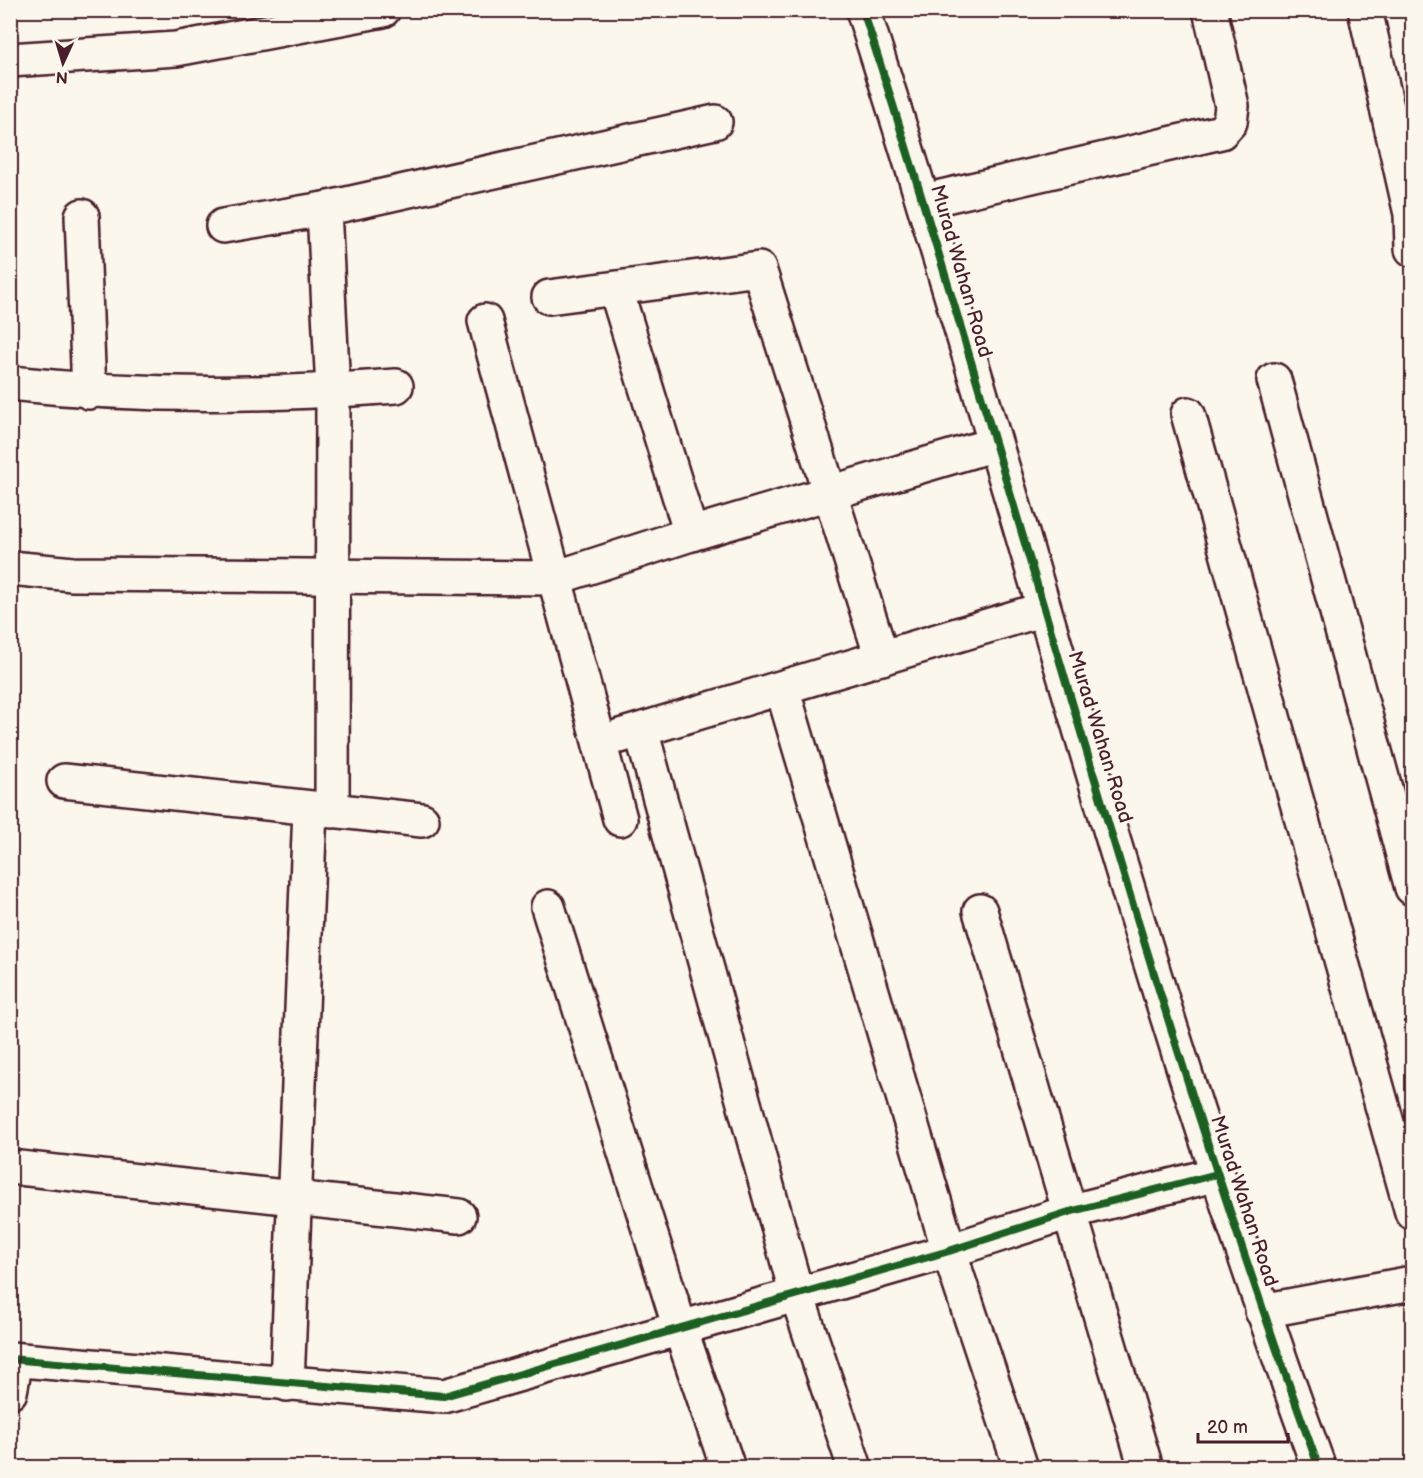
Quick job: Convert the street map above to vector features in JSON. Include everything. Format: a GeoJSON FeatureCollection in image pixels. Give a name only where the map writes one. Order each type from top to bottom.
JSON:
{"type":"FeatureCollection","features":[{"type":"Feature","properties":{"kind":"street"},"geometry":{"type":"LineString","coordinates":[[10,60],[176,49],[383,10]]}},
{"type":"Feature","properties":{"kind":"street","name":"Murad Wahan Road"},"geometry":{"type":"LineString","coordinates":[[863,10],[924,201],[1044,609],[1217,1174],[1262,1311],[1319,1467]]}},
{"type":"Feature","properties":{"kind":"street"},"geometry":{"type":"LineString","coordinates":[[924,201],[1221,132],[1230,122],[1233,106],[1210,10]]}},
{"type":"Feature","properties":{"kind":"street"},"geometry":{"type":"LineString","coordinates":[[1365,10],[1411,214],[1413,249]]}},
{"type":"Feature","properties":{"kind":"street"},"geometry":{"type":"LineString","coordinates":[[223,226],[324,209],[716,122]]}},
{"type":"Feature","properties":{"kind":"street"},"geometry":{"type":"LineString","coordinates":[[287,1384],[295,1199],[334,576],[333,391],[324,209]]}},
{"type":"Feature","properties":{"kind":"street"},"geometry":{"type":"LineString","coordinates":[[82,216],[89,392]]}},
{"type":"Feature","properties":{"kind":"street"},"geometry":{"type":"LineString","coordinates":[[549,297],[616,290],[759,269],[882,658]]}},
{"type":"Feature","properties":{"kind":"street"},"geometry":{"type":"LineString","coordinates":[[616,290],[691,534]]}},
{"type":"Feature","properties":{"kind":"street"},"geometry":{"type":"LineString","coordinates":[[485,321],[620,819]]}},
{"type":"Feature","properties":{"kind":"street"},"geometry":{"type":"LineString","coordinates":[[1274,380],[1413,888]]}},
{"type":"Feature","properties":{"kind":"street"},"geometry":{"type":"LineString","coordinates":[[10,383],[89,392],[333,391],[396,386]]}},
{"type":"Feature","properties":{"kind":"street"},"geometry":{"type":"LineString","coordinates":[[1188,414],[1413,1212]]}},
{"type":"Feature","properties":{"kind":"street"},"geometry":{"type":"LineString","coordinates":[[10,568],[73,574],[555,578],[691,534],[995,444]]}},
{"type":"Feature","properties":{"kind":"street"},"geometry":{"type":"LineString","coordinates":[[599,742],[1044,609]]}},
{"type":"Feature","properties":{"kind":"street"},"geometry":{"type":"LineString","coordinates":[[782,688],[948,1251],[1021,1467]]}},
{"type":"Feature","properties":{"kind":"street"},"geometry":{"type":"LineString","coordinates":[[642,730],[796,1295],[855,1467]]}},
{"type":"Feature","properties":{"kind":"street"},"geometry":{"type":"LineString","coordinates":[[64,781],[422,820]]}},
{"type":"Feature","properties":{"kind":"street"},"geometry":{"type":"LineString","coordinates":[[548,907],[680,1328],[729,1467]]}},
{"type":"Feature","properties":{"kind":"street"},"geometry":{"type":"LineString","coordinates":[[980,912],[1146,1467]]}},
{"type":"Feature","properties":{"kind":"street"},"geometry":{"type":"LineString","coordinates":[[10,1167],[459,1216]]}},
{"type":"Feature","properties":{"kind":"street"},"geometry":{"type":"LineString","coordinates":[[10,1392],[13,1360],[444,1396],[948,1251],[1069,1212],[1217,1174]]}},
{"type":"Feature","properties":{"kind":"street"},"geometry":{"type":"LineString","coordinates":[[1262,1311],[1413,1283]]}},
{"type":"Feature","properties":{"kind":"cycle path"},"geometry":{"type":"LineString","coordinates":[[863,10],[920,192],[1139,924],[1256,1288],[1319,1468]]}},
{"type":"Feature","properties":{"kind":"cycle path"},"geometry":{"type":"LineString","coordinates":[[10,1359],[444,1396],[949,1251],[1069,1212],[1217,1174]]}}]}
